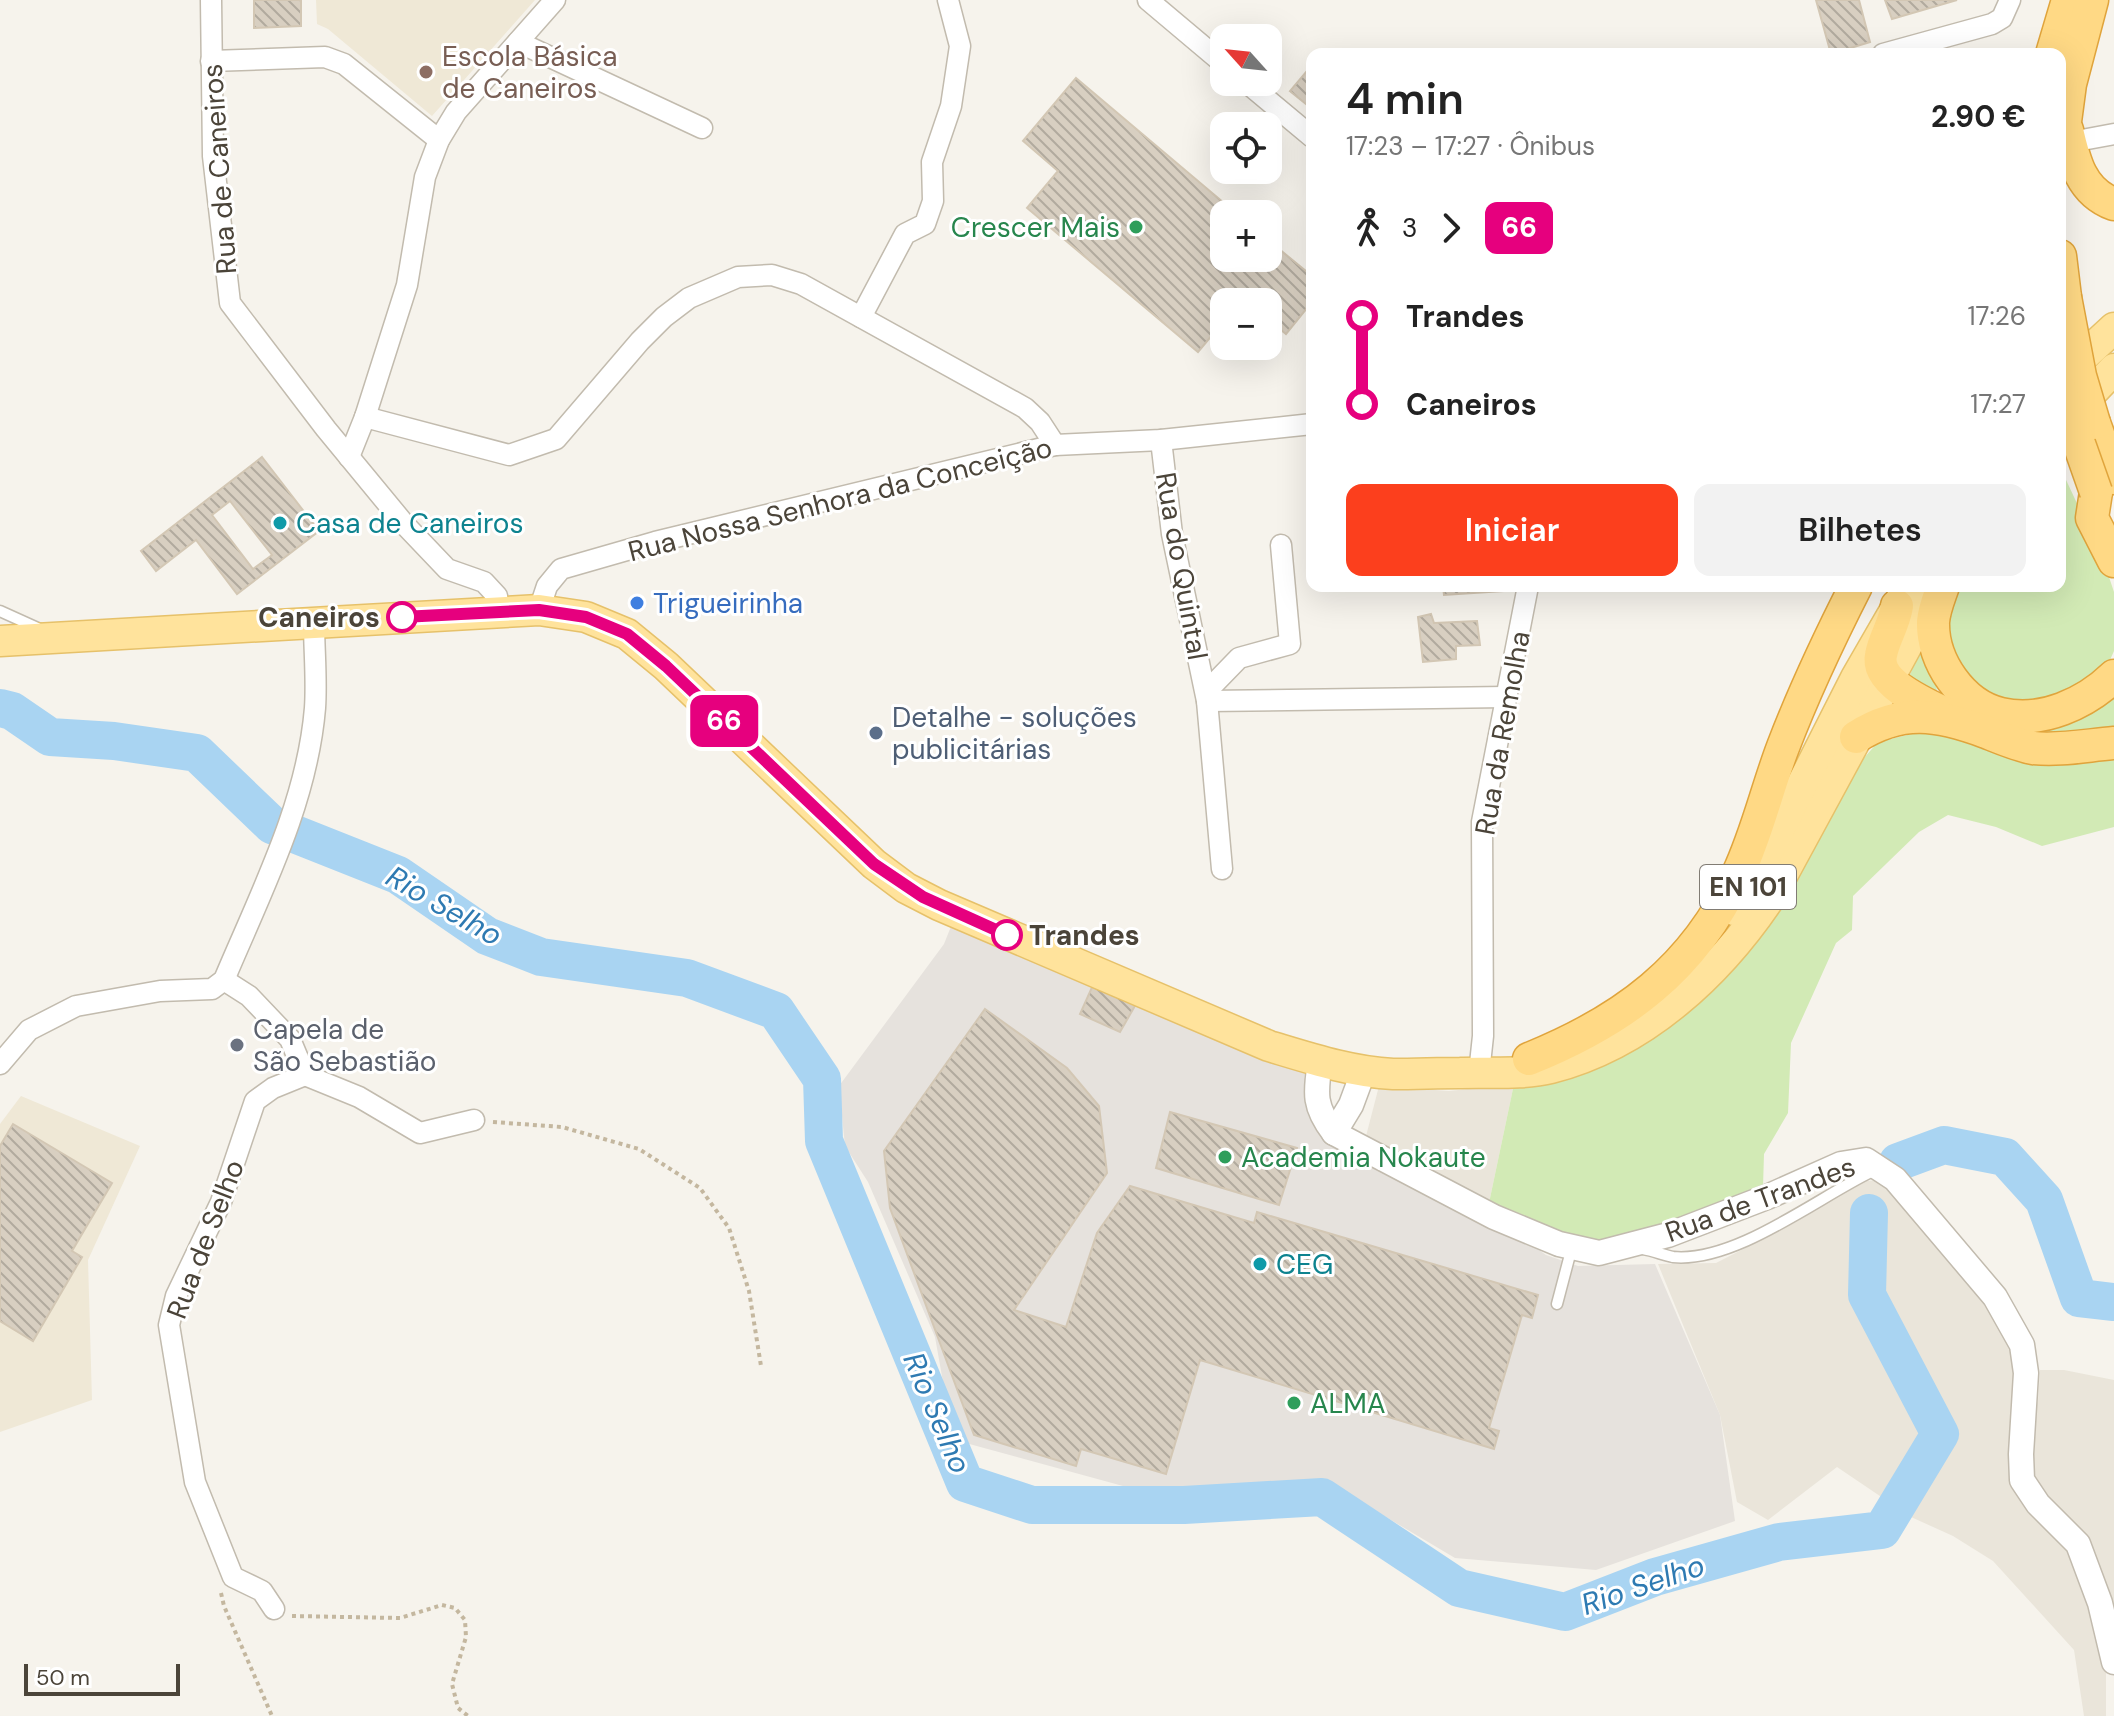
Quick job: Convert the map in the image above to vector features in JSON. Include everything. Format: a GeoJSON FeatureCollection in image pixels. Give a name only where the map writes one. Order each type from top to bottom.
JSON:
{"type":"FeatureCollection","features":[{"type":"Feature","properties":{"kind":"highway"},"geometry":{"type":"LineString","coordinates":[[2054,48],[2068,0]]}},
{"type":"Feature","properties":{"kind":"highway"},"geometry":{"type":"LineString","coordinates":[[2092,0],[2072,72],[2069,140],[2080,177],[2097,195],[2114,204]]}},
{"type":"Feature","properties":{"kind":"highway"},"geometry":{"type":"LineString","coordinates":[[2066,302],[2080,376],[2104,429],[2114,529]]}},
{"type":"Feature","properties":{"kind":"highway"},"geometry":{"type":"LineString","coordinates":[[2066,402],[2108,482]]}},
{"type":"Feature","properties":{"kind":"highway"},"geometry":{"type":"LineString","coordinates":[[2108,482],[2092,518],[2114,561]]}},
{"type":"Feature","properties":{"kind":"highway"},"geometry":{"type":"LineString","coordinates":[[1529,1059],[1574,1041],[1627,1009],[1672,971],[1707,926],[1738,875],[1805,691],[1853,592]]}},
{"type":"Feature","properties":{"kind":"highway"},"geometry":{"type":"LineString","coordinates":[[1940,592],[1933,623],[1939,656],[1956,685],[1986,709],[2020,716],[2056,711],[2093,693],[2114,676]]}},
{"type":"Feature","properties":{"kind":"highway"},"geometry":{"type":"LineString","coordinates":[[1903,596],[1880,656],[1880,665],[1888,678],[1918,699],[1980,730]]}},
{"type":"Feature","properties":{"kind":"highway"},"geometry":{"type":"LineString","coordinates":[[1856,737],[1894,718],[1929,716],[2030,747],[2053,749],[2114,743]]}},
{"type":"Feature","properties":{"kind":"main road"},"geometry":{"type":"LineString","coordinates":[[2066,372],[2114,328]]}},
{"type":"Feature","properties":{"kind":"main road"},"geometry":{"type":"LineString","coordinates":[[2066,419],[2114,369]]}},
{"type":"Feature","properties":{"kind":"main road","name":"EN 101"},"geometry":{"type":"LineString","coordinates":[[0,641],[539,610],[586,617],[627,634],[666,666],[874,864],[906,888],[939,905],[1269,1046],[1320,1062],[1391,1074],[1524,1073],[1592,1055],[1641,1028],[1696,984],[1749,928],[1771,896],[1938,592]]}},
{"type":"Feature","properties":{"kind":"main road","name":"EN 101"},"geometry":{"type":"LineString","coordinates":[[1479,1073],[1569,1049],[1611,1031],[1671,988],[1700,958],[1759,869],[1863,665],[1903,596]]}},
{"type":"Feature","properties":{"kind":"street","name":"Rua de Caneiros"},"geometry":{"type":"LineString","coordinates":[[211,0],[213,156],[230,303],[406,526],[447,569],[484,582],[497,596],[499,612]]}},
{"type":"Feature","properties":{"kind":"street"},"geometry":{"type":"LineString","coordinates":[[349,457],[407,285],[425,177],[439,140],[456,112],[555,0]]}},
{"type":"Feature","properties":{"kind":"street"},"geometry":{"type":"LineString","coordinates":[[861,317],[905,234],[925,224],[933,201],[932,162],[951,106],[960,46],[948,0]]}},
{"type":"Feature","properties":{"kind":"street"},"geometry":{"type":"LineString","coordinates":[[1148,0],[1210,52]]}},
{"type":"Feature","properties":{"kind":"street"},"geometry":{"type":"LineString","coordinates":[[1905,48],[1992,24],[2002,18],[2010,0]]}},
{"type":"Feature","properties":{"kind":"street"},"geometry":{"type":"LineString","coordinates":[[518,42],[702,128]]}},
{"type":"Feature","properties":{"kind":"street"},"geometry":{"type":"LineString","coordinates":[[211,61],[301,57],[334,60],[366,80],[439,140]]}},
{"type":"Feature","properties":{"kind":"street"},"geometry":{"type":"LineString","coordinates":[[1263,96],[1306,132]]}},
{"type":"Feature","properties":{"kind":"street"},"geometry":{"type":"LineString","coordinates":[[2069,140],[2114,134]]}},
{"type":"Feature","properties":{"kind":"street"},"geometry":{"type":"LineString","coordinates":[[365,417],[509,455],[556,439],[630,351],[664,317],[689,298],[738,277],[772,275],[801,284],[1025,408],[1040,422],[1055,445]]}},
{"type":"Feature","properties":{"kind":"street","name":"Rua Nossa Senhora da Conceição"},"geometry":{"type":"LineString","coordinates":[[539,610],[547,586],[561,569],[655,542],[1055,445],[1161,440],[1306,425]]}},
{"type":"Feature","properties":{"kind":"street","name":"Rua do Quintal"},"geometry":{"type":"LineString","coordinates":[[1161,440],[1172,534],[1206,696],[1222,869]]}},
{"type":"Feature","properties":{"kind":"street","name":"Rua do Quintal"},"geometry":{"type":"LineString","coordinates":[[1206,696],[1239,658],[1290,644],[1281,545]]}},
{"type":"Feature","properties":{"kind":"street","name":"Rua da Remolha"},"geometry":{"type":"LineString","coordinates":[[1479,1073],[1483,1036],[1482,822],[1527,592]]}},
{"type":"Feature","properties":{"kind":"street"},"geometry":{"type":"LineString","coordinates":[[218,985],[295,809],[307,761],[315,706],[314,622]]}},
{"type":"Feature","properties":{"kind":"street"},"geometry":{"type":"LineString","coordinates":[[1206,696],[1506,697]]}},
{"type":"Feature","properties":{"kind":"street"},"geometry":{"type":"LineString","coordinates":[[0,1064],[29,1030],[76,1006],[160,991],[218,985],[249,996],[290,1039],[305,1075],[359,1097],[420,1133],[474,1120]]}},
{"type":"Feature","properties":{"kind":"street"},"geometry":{"type":"LineString","coordinates":[[1320,1062],[1316,1088],[1319,1114],[1334,1133],[1351,1105],[1364,1070]]}},
{"type":"Feature","properties":{"kind":"street","name":"Rua de Selho"},"geometry":{"type":"LineString","coordinates":[[274,1609],[262,1591],[233,1577],[195,1482],[169,1325],[176,1296],[221,1202],[255,1101],[273,1088],[305,1075]]}},
{"type":"Feature","properties":{"kind":"street","name":"Rua de Trandes"},"geometry":{"type":"LineString","coordinates":[[1334,1133],[1494,1217],[1572,1247],[1599,1253],[1668,1235],[1841,1164],[1866,1160],[1895,1179],[1995,1297],[2022,1345],[2026,1373],[2022,1480],[2038,1504],[2078,1544],[2100,1603],[2114,1662]]}},
{"type":"Feature","properties":{"kind":"lane"},"geometry":{"type":"LineString","coordinates":[[0,611],[61,638]]}},
{"type":"Feature","properties":{"kind":"lane"},"geometry":{"type":"LineString","coordinates":[[1630,1245],[1674,1257],[1716,1253],[1789,1219],[1871,1172],[1895,1179]]}},
{"type":"Feature","properties":{"kind":"lane"},"geometry":{"type":"LineString","coordinates":[[1557,1304],[1572,1247]]}},
{"type":"Feature","properties":{"kind":"path"},"geometry":{"type":"LineString","coordinates":[[474,1120],[562,1127],[639,1149],[700,1188],[729,1228],[749,1291],[761,1366]]}},
{"type":"Feature","properties":{"kind":"path"},"geometry":{"type":"LineString","coordinates":[[221,1593],[272,1716]]}},
{"type":"Feature","properties":{"kind":"path"},"geometry":{"type":"LineString","coordinates":[[274,1609],[286,1616],[400,1618],[442,1605],[455,1608],[465,1620],[466,1637],[452,1684],[458,1708],[468,1716]]}},
{"type":"Feature","properties":{"kind":"shaded area","name":"Escola Básica de Caneiros"},"geometry":{"type":"Polygon","coordinates":[[[316,0],[535,0],[432,116],[328,29],[317,24],[316,0]]]}},
{"type":"Feature","properties":{"kind":"shaded area"},"geometry":{"type":"Polygon","coordinates":[[[956,914],[1307,1062],[1304,1078],[1315,1087],[1319,1114],[1487,1213],[1546,1255],[1578,1266],[1655,1264],[1720,1415],[1735,1521],[1596,1570],[1455,1558],[1327,1482],[1170,1490],[1123,1486],[962,1442],[948,1410],[935,1337],[868,1182],[845,1146],[839,1086],[944,944],[956,914]]]}},
{"type":"Feature","properties":{"kind":"shaded area"},"geometry":{"type":"Polygon","coordinates":[[[1514,1084],[1489,1203],[1365,1140],[1379,1086],[1449,1091],[1514,1084]]]}},
{"type":"Feature","properties":{"kind":"shaded area"},"geometry":{"type":"Polygon","coordinates":[[[21,1096],[140,1146],[88,1260],[92,1400],[0,1432],[0,1124],[21,1096]]]}},
{"type":"Feature","properties":{"kind":"shaded area"},"geometry":{"type":"Polygon","coordinates":[[[1876,1180],[1898,1194],[1977,1288],[2016,1357],[2011,1441],[2071,1548],[2106,1667],[2106,1716],[2084,1716],[2074,1650],[1993,1561],[1953,1536],[1911,1517],[1837,1467],[1768,1520],[1737,1502],[1720,1415],[1658,1264],[1716,1263],[1796,1222],[1859,1182],[1876,1180]]]}},
{"type":"Feature","properties":{"kind":"shaded area"},"geometry":{"type":"Polygon","coordinates":[[[2040,1370],[2064,1370],[2114,1380],[2114,1619],[2030,1469],[2029,1426],[2038,1401],[2040,1370]]]}},
{"type":"Feature","properties":{"kind":"green space"},"geometry":{"type":"Polygon","coordinates":[[[2066,480],[2103,559],[2114,592],[2114,651],[2110,660],[2100,671],[2063,693],[2025,702],[2009,700],[1994,696],[1969,680],[1943,637],[1952,592],[2066,592],[2066,480]]]}},
{"type":"Feature","properties":{"kind":"green space"},"geometry":{"type":"Polygon","coordinates":[[[1924,641],[1938,694],[1909,677],[1924,641]]]}},
{"type":"Feature","properties":{"kind":"green space"},"geometry":{"type":"Polygon","coordinates":[[[2114,694],[2114,735],[2020,733],[2114,694]]]}},
{"type":"Feature","properties":{"kind":"green space"},"geometry":{"type":"Polygon","coordinates":[[[1932,729],[2114,756],[2114,827],[2042,846],[1996,827],[1948,815],[1919,832],[1853,896],[1852,930],[1836,943],[1791,1043],[1788,1113],[1764,1154],[1763,1187],[1654,1232],[1600,1246],[1559,1238],[1489,1203],[1514,1084],[1665,1026],[1842,783],[1878,742],[1932,729]]]}},
{"type":"Feature","properties":{"kind":"building"},"geometry":{"type":"Polygon","coordinates":[[[254,0],[301,0],[301,26],[254,28],[254,0]]]}},
{"type":"Feature","properties":{"kind":"building"},"geometry":{"type":"Polygon","coordinates":[[[1816,0],[1859,0],[1870,42],[1850,48],[1829,48],[1816,0]]]}},
{"type":"Feature","properties":{"kind":"building"},"geometry":{"type":"Polygon","coordinates":[[[1885,0],[1957,0],[1892,19],[1885,0]]]}},
{"type":"Feature","properties":{"kind":"building"},"geometry":{"type":"Polygon","coordinates":[[[1306,72],[1306,104],[1290,91],[1306,72]]]}},
{"type":"Feature","properties":{"kind":"building","name":"Crescer Mais"},"geometry":{"type":"Polygon","coordinates":[[[1076,78],[1220,200],[1210,200],[1210,272],[1282,272],[1282,251],[1306,271],[1306,309],[1286,334],[1282,331],[1282,288],[1210,288],[1210,338],[1198,352],[1027,208],[1058,171],[1023,141],[1076,78]]]}},
{"type":"Feature","properties":{"kind":"building","name":"Casa de Caneiros"},"geometry":{"type":"Polygon","coordinates":[[[262,457],[319,531],[237,594],[196,540],[156,571],[141,551],[262,457]],[[230,501],[212,515],[253,569],[272,555],[230,501]]]}},
{"type":"Feature","properties":{"kind":"building"},"geometry":{"type":"Polygon","coordinates":[[[1444,592],[1488,592],[1444,595],[1444,592]]]}},
{"type":"Feature","properties":{"kind":"building"},"geometry":{"type":"Polygon","coordinates":[[[1431,614],[1434,623],[1477,621],[1480,645],[1456,646],[1456,659],[1423,662],[1418,617],[1431,614]]]}},
{"type":"Feature","properties":{"kind":"building"},"geometry":{"type":"Polygon","coordinates":[[[1093,985],[1136,1004],[1120,1032],[1080,1014],[1093,985]]]}},
{"type":"Feature","properties":{"kind":"building","name":"CEG"},"geometry":{"type":"Polygon","coordinates":[[[985,1009],[1067,1068],[1099,1106],[1107,1173],[1014,1310],[1066,1327],[1097,1233],[1130,1186],[1254,1223],[1257,1212],[1538,1295],[1532,1318],[1522,1315],[1489,1428],[1499,1431],[1494,1449],[1200,1360],[1166,1474],[1081,1449],[1076,1466],[974,1435],[890,1208],[884,1151],[985,1009]]]}},
{"type":"Feature","properties":{"kind":"building"},"geometry":{"type":"Polygon","coordinates":[[[1170,1112],[1297,1148],[1279,1205],[1156,1168],[1170,1112]]]}},
{"type":"Feature","properties":{"kind":"building"},"geometry":{"type":"Polygon","coordinates":[[[13,1124],[112,1183],[72,1251],[82,1257],[33,1341],[0,1321],[0,1146],[13,1124]]]}},
{"type":"Feature","properties":{"kind":"waterway","name":"Rio Selho"},"geometry":{"type":"LineString","coordinates":[[0,708],[12,711],[50,737],[114,741],[197,753],[272,825],[398,875],[487,936],[541,957],[687,978],[776,1011],[822,1079],[824,1141],[965,1483],[1032,1505],[1184,1505],[1322,1497],[1459,1588],[1565,1612],[1655,1577],[1779,1542],[1882,1530],[1940,1434],[1867,1295],[1869,1213]]}},
{"type":"Feature","properties":{"kind":"waterway","name":"Rio Selho"},"geometry":{"type":"LineString","coordinates":[[1898,1162],[1944,1145],[2005,1157],[2044,1200],[2079,1298],[2114,1302]]}},
{"type":"Feature","properties":{"kind":"bus line","name":"66"},"geometry":{"type":"LineString","coordinates":[[402,617],[539,610],[586,617],[627,634],[666,666],[874,864],[906,888],[1007,935]]}},
{"type":"Feature","properties":{"kind":"place","name":"Escola Básica de Caneiros"},"geometry":{"type":"Point","coordinates":[426,72]}},
{"type":"Feature","properties":{"kind":"place","name":"Crescer Mais"},"geometry":{"type":"Point","coordinates":[1136,227]}},
{"type":"Feature","properties":{"kind":"place","name":"Casa de Caneiros"},"geometry":{"type":"Point","coordinates":[280,523]}},
{"type":"Feature","properties":{"kind":"place","name":"Trigueirinha"},"geometry":{"type":"Point","coordinates":[637,603]}},
{"type":"Feature","properties":{"kind":"place","name":"Caneiros"},"geometry":{"type":"Point","coordinates":[402,617]}},
{"type":"Feature","properties":{"kind":"place","name":"Detalhe - soluções publicitárias"},"geometry":{"type":"Point","coordinates":[876,733]}},
{"type":"Feature","properties":{"kind":"place","name":"Trandes"},"geometry":{"type":"Point","coordinates":[1007,935]}},
{"type":"Feature","properties":{"kind":"place","name":"Capela de São Sebastião"},"geometry":{"type":"Point","coordinates":[237,1045]}},
{"type":"Feature","properties":{"kind":"place","name":"Academia Nokaute"},"geometry":{"type":"Point","coordinates":[1225,1157]}},
{"type":"Feature","properties":{"kind":"place","name":"CEG"},"geometry":{"type":"Point","coordinates":[1260,1264]}},
{"type":"Feature","properties":{"kind":"place","name":"ALMA"},"geometry":{"type":"Point","coordinates":[1294,1403]}}]}
